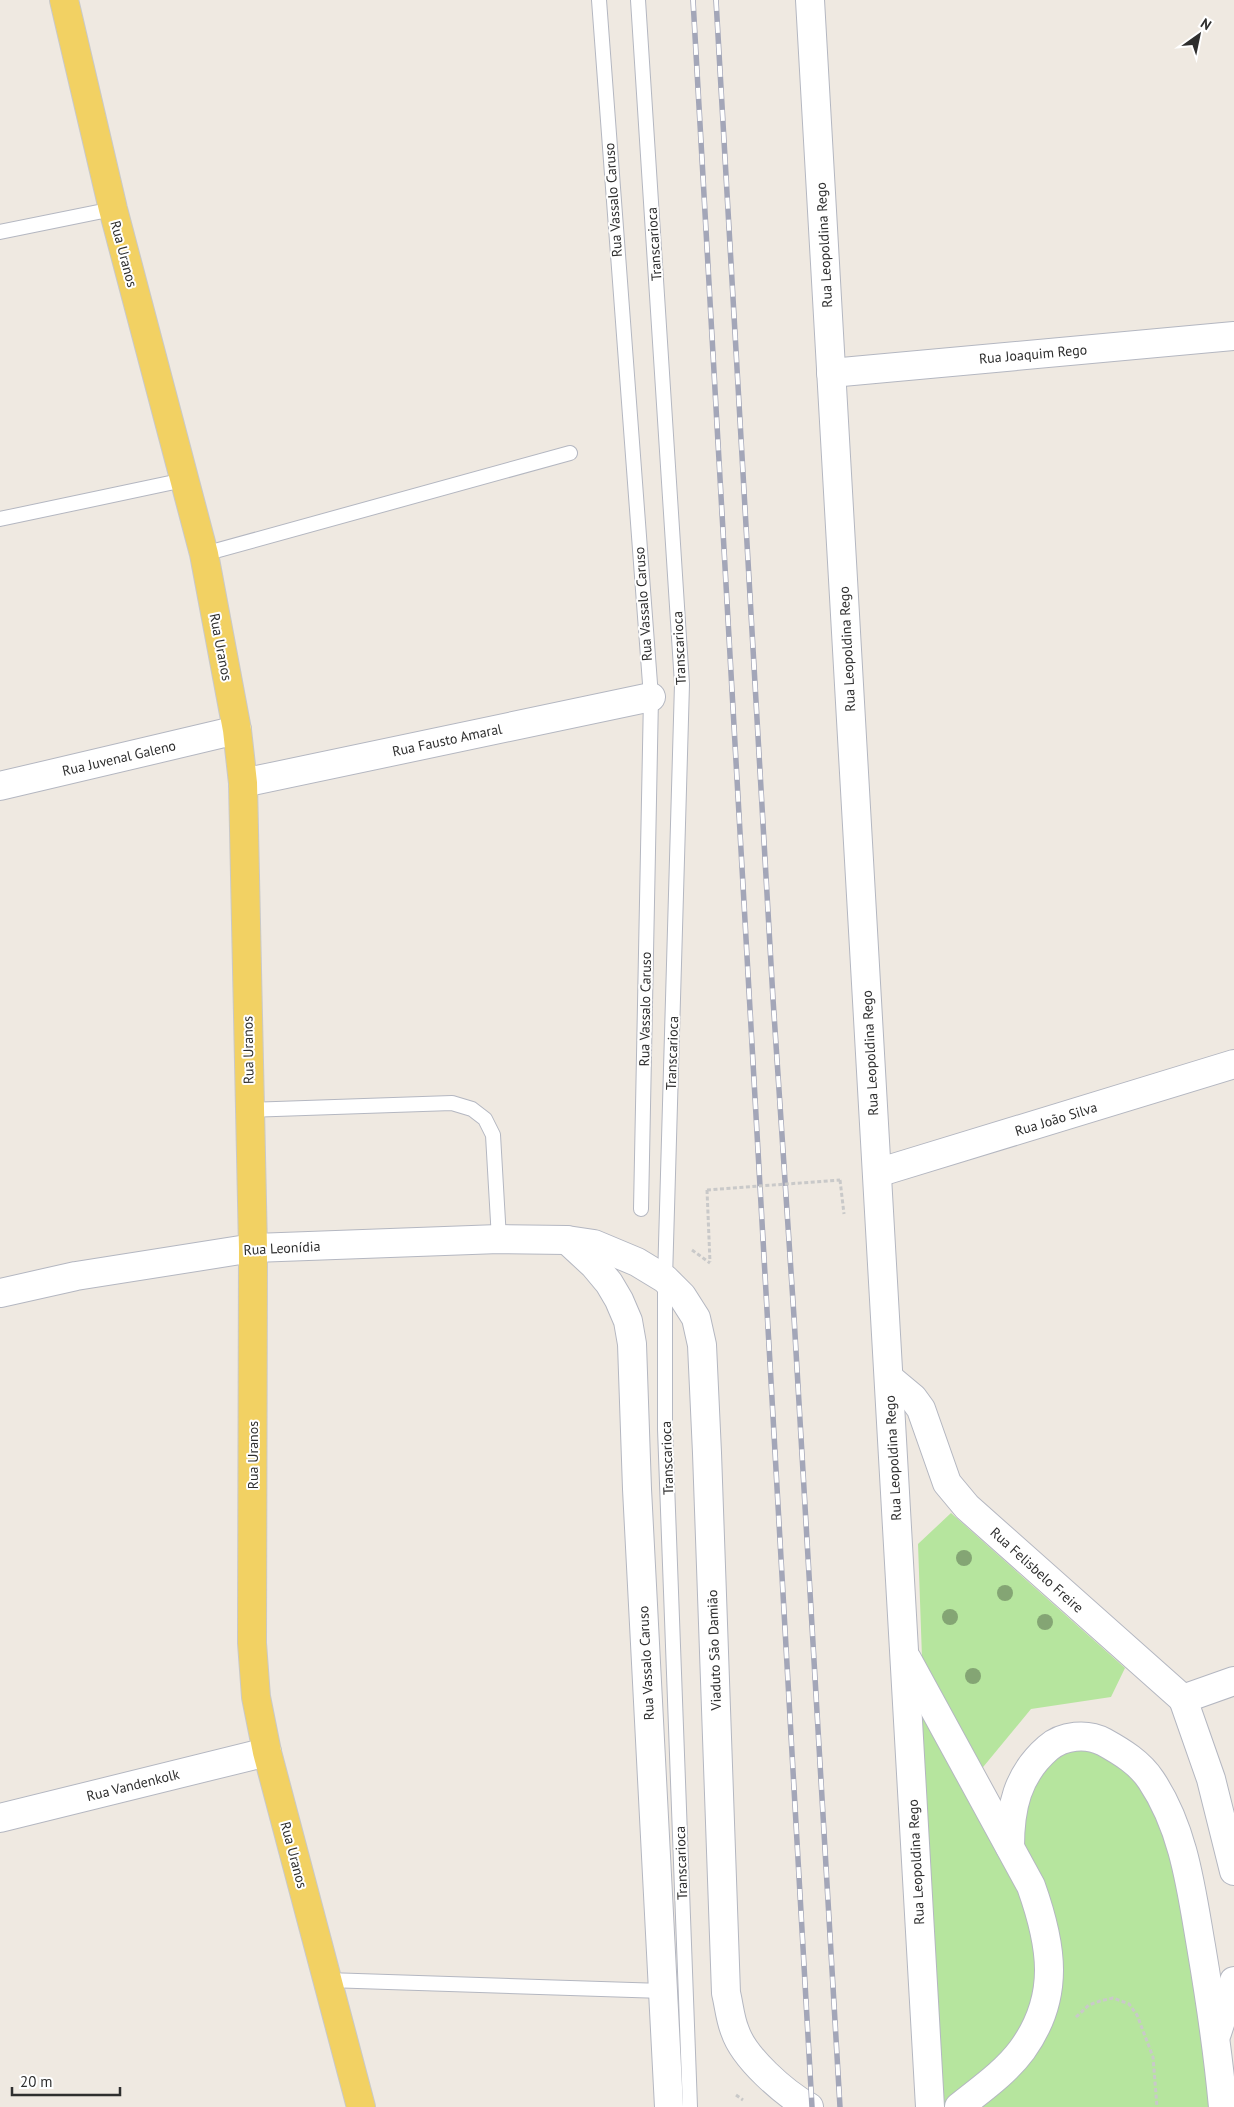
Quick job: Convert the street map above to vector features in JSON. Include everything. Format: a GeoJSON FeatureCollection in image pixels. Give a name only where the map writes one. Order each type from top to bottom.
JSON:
{"type":"FeatureCollection","features":[{"type":"Feature","properties":{"kind":"main road","name":"Rua Uranos"},"geometry":{"type":"LineString","coordinates":[[64,0],[113,209],[204,554],[238,730],[243,783],[253,1248],[252,1642],[256,1697],[267,1752],[361,2107]]}},
{"type":"Feature","properties":{"kind":"main road","name":"Rua Leopoldina Rego"},"geometry":{"type":"LineString","coordinates":[[810,0],[930,2107]]}},
{"type":"Feature","properties":{"kind":"main road","name":"Rua Joaquim Rego"},"geometry":{"type":"LineString","coordinates":[[831,373],[1234,336]]}},
{"type":"Feature","properties":{"kind":"main road","name":"Rua Fausto Amaral"},"geometry":{"type":"LineString","coordinates":[[243,783],[650,697]]}},
{"type":"Feature","properties":{"kind":"main road","name":"Rua Juvenal Galeno"},"geometry":{"type":"LineString","coordinates":[[0,786],[238,730]]}},
{"type":"Feature","properties":{"kind":"main road","name":"Rua João Silva"},"geometry":{"type":"LineString","coordinates":[[877,1173],[1234,1064]]}},
{"type":"Feature","properties":{"kind":"main road","name":"Rua Leonídia"},"geometry":{"type":"LineString","coordinates":[[0,1293],[76,1276],[253,1248],[499,1239],[567,1240]]}},
{"type":"Feature","properties":{"kind":"main road","name":"Viaduto São Damião"},"geometry":{"type":"LineString","coordinates":[[567,1240],[594,1244],[615,1252],[665,1279],[682,1296],[696,1318],[702,1345],[726,1993],[735,2032],[756,2064],[792,2098],[809,2107]]}},
{"type":"Feature","properties":{"kind":"main road","name":"Rua Vassalo Caruso"},"geometry":{"type":"LineString","coordinates":[[567,1240],[609,1283],[620,1300],[628,1320],[632,1344],[637,1489],[670,2107]]}},
{"type":"Feature","properties":{"kind":"main road","name":"Rua Felisbelo Freire"},"geometry":{"type":"LineString","coordinates":[[889,1378],[913,1398],[922,1409],[947,1483],[967,1507],[1183,1699]]}},
{"type":"Feature","properties":{"kind":"main road"},"geometry":{"type":"LineString","coordinates":[[904,1654],[1031,1886],[1042,1916],[1049,1954],[1049,1986],[1041,2018],[1021,2051],[992,2080],[959,2107]]}},
{"type":"Feature","properties":{"kind":"main road"},"geometry":{"type":"LineString","coordinates":[[1234,1681],[1183,1699],[1211,1779],[1234,1871]]}},
{"type":"Feature","properties":{"kind":"main road"},"geometry":{"type":"LineString","coordinates":[[1010,1847],[1010,1827],[1015,1795],[1031,1766],[1051,1746],[1067,1738],[1084,1736],[1101,1740],[1135,1762],[1150,1779],[1163,1800],[1179,1838],[1190,1879],[1216,2036],[1223,2107]]}},
{"type":"Feature","properties":{"kind":"main road","name":"Rua Vandenkolk"},"geometry":{"type":"LineString","coordinates":[[0,1818],[267,1752]]}},
{"type":"Feature","properties":{"kind":"main road"},"geometry":{"type":"LineString","coordinates":[[1216,2036],[1234,1981]]}},
{"type":"Feature","properties":{"kind":"lane","name":"Rua Vassalo Caruso"},"geometry":{"type":"LineString","coordinates":[[599,0],[650,697],[641,1209]]}},
{"type":"Feature","properties":{"kind":"lane","name":"Transcarioca"},"geometry":{"type":"LineString","coordinates":[[638,0],[682,684],[665,1279],[665,1429],[690,2107]]}},
{"type":"Feature","properties":{"kind":"lane"},"geometry":{"type":"LineString","coordinates":[[0,232],[113,209]]}},
{"type":"Feature","properties":{"kind":"lane"},"geometry":{"type":"LineString","coordinates":[[204,554],[570,453]]}},
{"type":"Feature","properties":{"kind":"lane"},"geometry":{"type":"LineString","coordinates":[[0,519],[184,480]]}},
{"type":"Feature","properties":{"kind":"lane"},"geometry":{"type":"LineString","coordinates":[[249,1110],[452,1102],[472,1109],[485,1119],[493,1135],[499,1239]]}},
{"type":"Feature","properties":{"kind":"lane"},"geometry":{"type":"LineString","coordinates":[[327,1980],[663,1991]]}},
{"type":"Feature","properties":{"kind":"path"},"geometry":{"type":"LineString","coordinates":[[710,1263],[707,1190],[840,1180]]}},
{"type":"Feature","properties":{"kind":"path"},"geometry":{"type":"LineString","coordinates":[[1078,2015],[1089,2005],[1112,1998],[1129,2004],[1138,2015],[1153,2056],[1157,2107]]}},
{"type":"Feature","properties":{"kind":"green space"},"geometry":{"type":"Polygon","coordinates":[[[951,1513],[1125,1668],[1111,1697],[1031,1709],[979,1772],[922,1658],[918,1544],[951,1513]]]}},
{"type":"Feature","properties":{"kind":"green space"},"geometry":{"type":"Polygon","coordinates":[[[903,1654],[1009,1845],[1015,1775],[1098,1734],[1171,1811],[1212,2107],[930,2107],[903,1654]]]}},
{"type":"Feature","properties":{"kind":"railway"},"geometry":{"type":"LineString","coordinates":[[693,0],[812,2107]]}},
{"type":"Feature","properties":{"kind":"railway"},"geometry":{"type":"LineString","coordinates":[[716,0],[773,999],[794,1317],[840,2107]]}}]}
